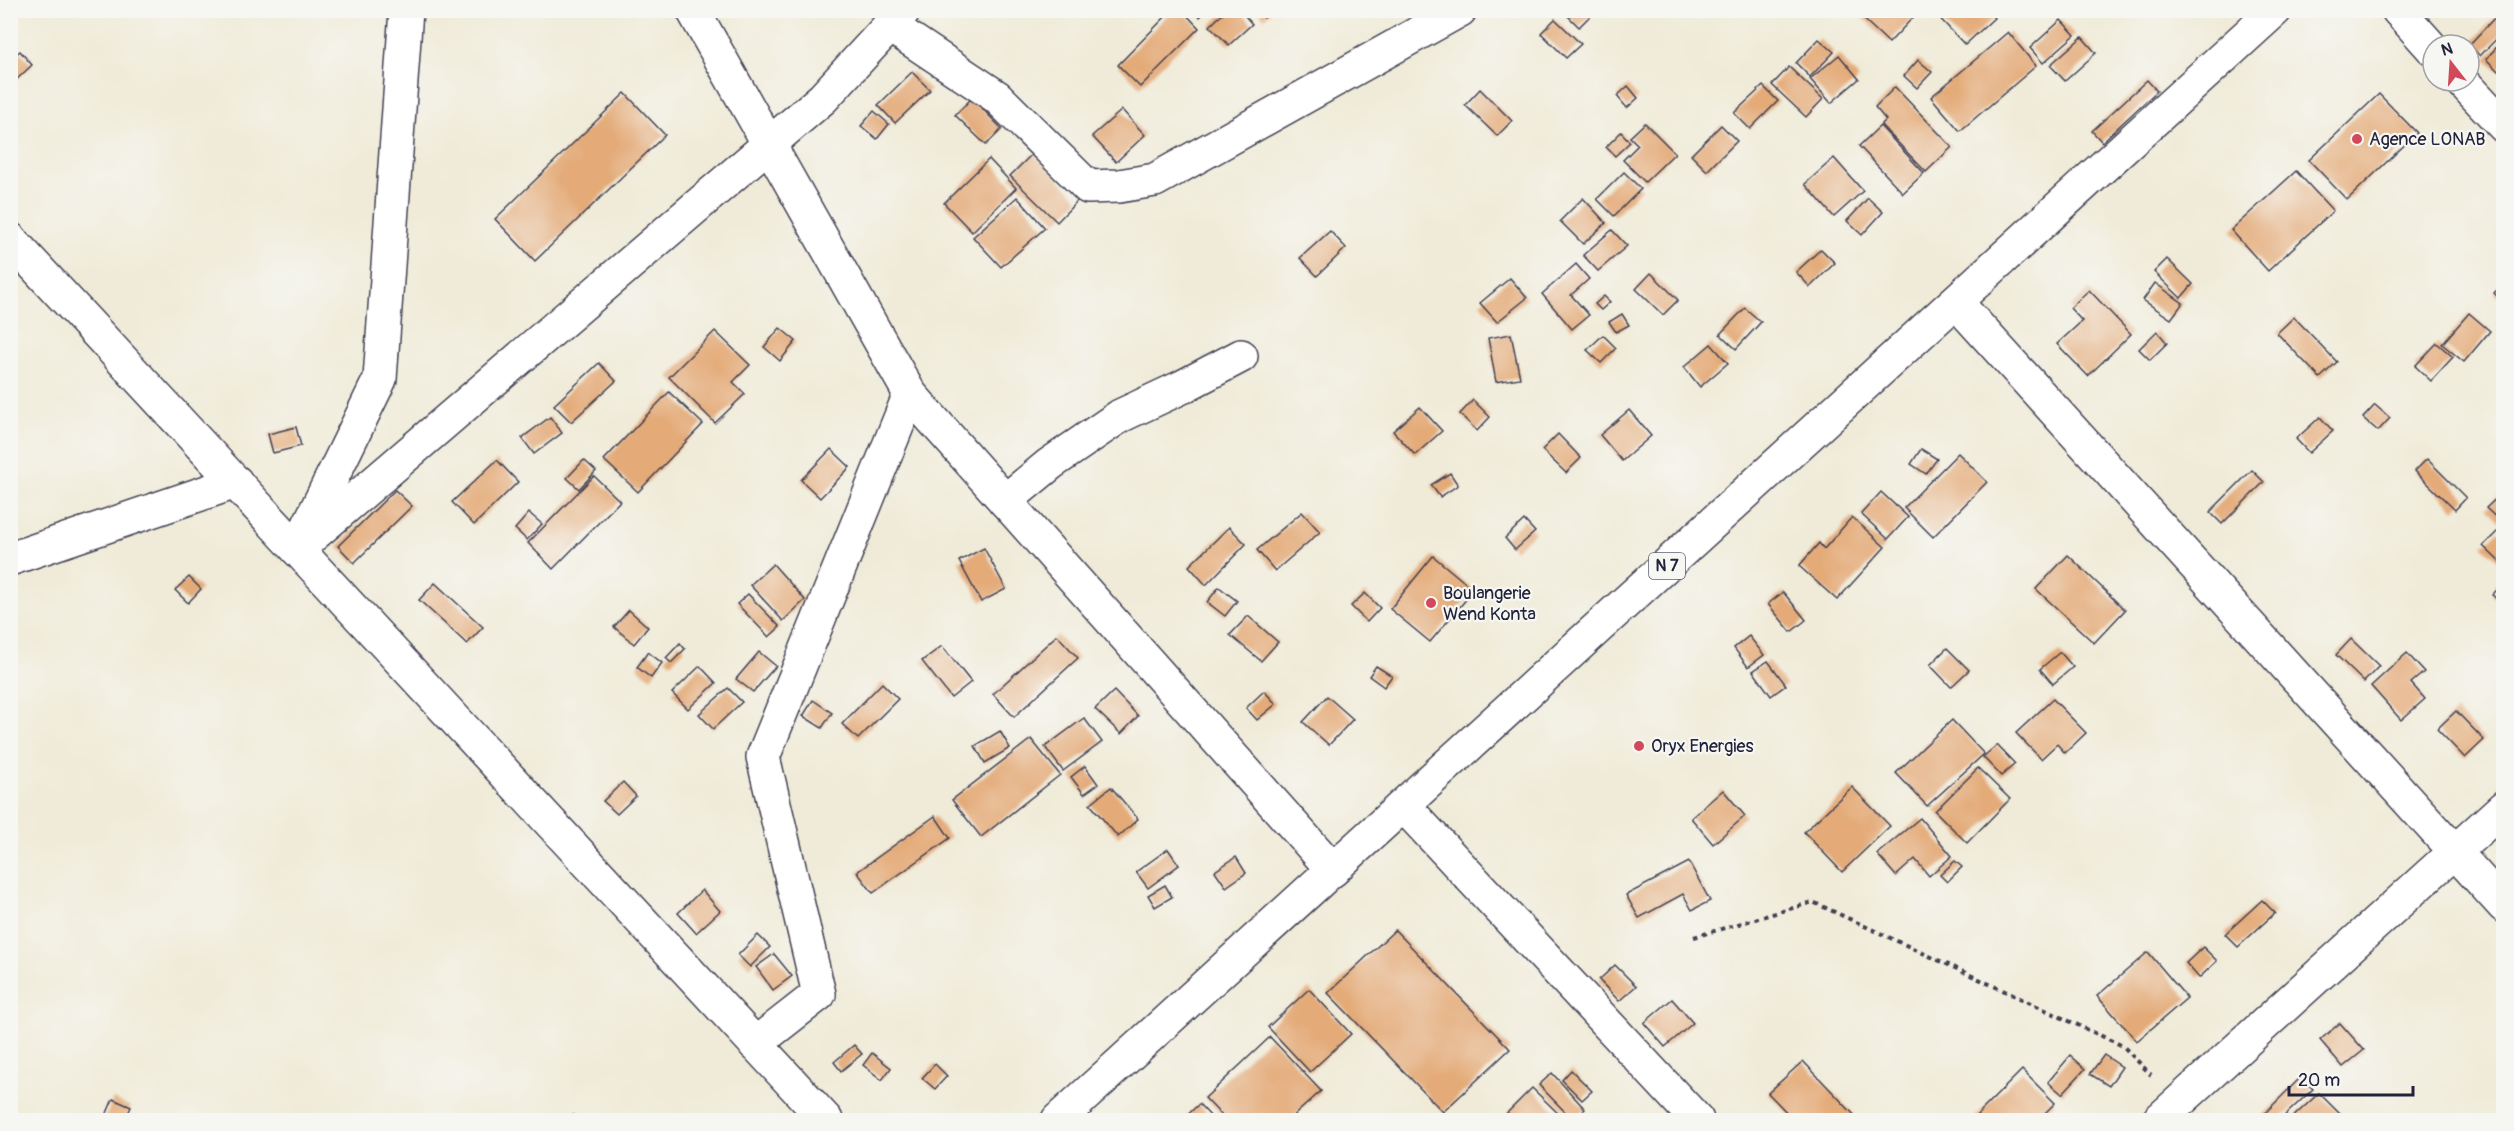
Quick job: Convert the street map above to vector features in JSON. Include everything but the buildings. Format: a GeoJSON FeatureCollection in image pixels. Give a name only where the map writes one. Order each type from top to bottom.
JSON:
{"type":"FeatureCollection","features":[{"type":"Feature","properties":{"kind":"main road"},"geometry":{"type":"LineString","coordinates":[[297,549],[380,379],[406,10]]}},
{"type":"Feature","properties":{"kind":"main road"},"geometry":{"type":"LineString","coordinates":[[693,10],[910,394],[1333,870]]}},
{"type":"Feature","properties":{"kind":"main road"},"geometry":{"type":"LineString","coordinates":[[297,549],[823,98],[896,18],[997,97],[1088,188],[1155,180],[1460,10]]}},
{"type":"Feature","properties":{"kind":"main road","name":"N 7"},"geometry":{"type":"LineString","coordinates":[[1058,1120],[2275,10]]}},
{"type":"Feature","properties":{"kind":"main road"},"geometry":{"type":"LineString","coordinates":[[2398,10],[2421,36]]}},
{"type":"Feature","properties":{"kind":"main road"},"geometry":{"type":"LineString","coordinates":[[2473,93],[2504,126]]}},
{"type":"Feature","properties":{"kind":"main road"},"geometry":{"type":"LineString","coordinates":[[10,239],[826,1120]]}},
{"type":"Feature","properties":{"kind":"main road"},"geometry":{"type":"LineString","coordinates":[[1956,302],[2504,906]]}},
{"type":"Feature","properties":{"kind":"main road"},"geometry":{"type":"LineString","coordinates":[[1005,501],[1050,464],[1120,416],[1241,356]]}},
{"type":"Feature","properties":{"kind":"main road"},"geometry":{"type":"LineString","coordinates":[[755,1044],[819,994],[763,758],[910,394]]}},
{"type":"Feature","properties":{"kind":"main road"},"geometry":{"type":"LineString","coordinates":[[10,559],[236,483]]}},
{"type":"Feature","properties":{"kind":"main road"},"geometry":{"type":"LineString","coordinates":[[1404,806],[1697,1120]]}},
{"type":"Feature","properties":{"kind":"main road"},"geometry":{"type":"LineString","coordinates":[[2169,1112],[2504,807]]}},
{"type":"Feature","properties":{"kind":"path"},"geometry":{"type":"LineString","coordinates":[[1694,937],[1813,902],[2122,1046],[2169,1112]]}},
{"type":"Feature","properties":{"kind":"place","name":"Agence LONAB"},"geometry":{"type":"Point","coordinates":[2357,139]}},
{"type":"Feature","properties":{"kind":"place","name":"Boulangerie Wend Konta"},"geometry":{"type":"Point","coordinates":[1431,603]}},
{"type":"Feature","properties":{"kind":"place","name":"Oryx Energies"},"geometry":{"type":"Point","coordinates":[1639,746]}}]}
